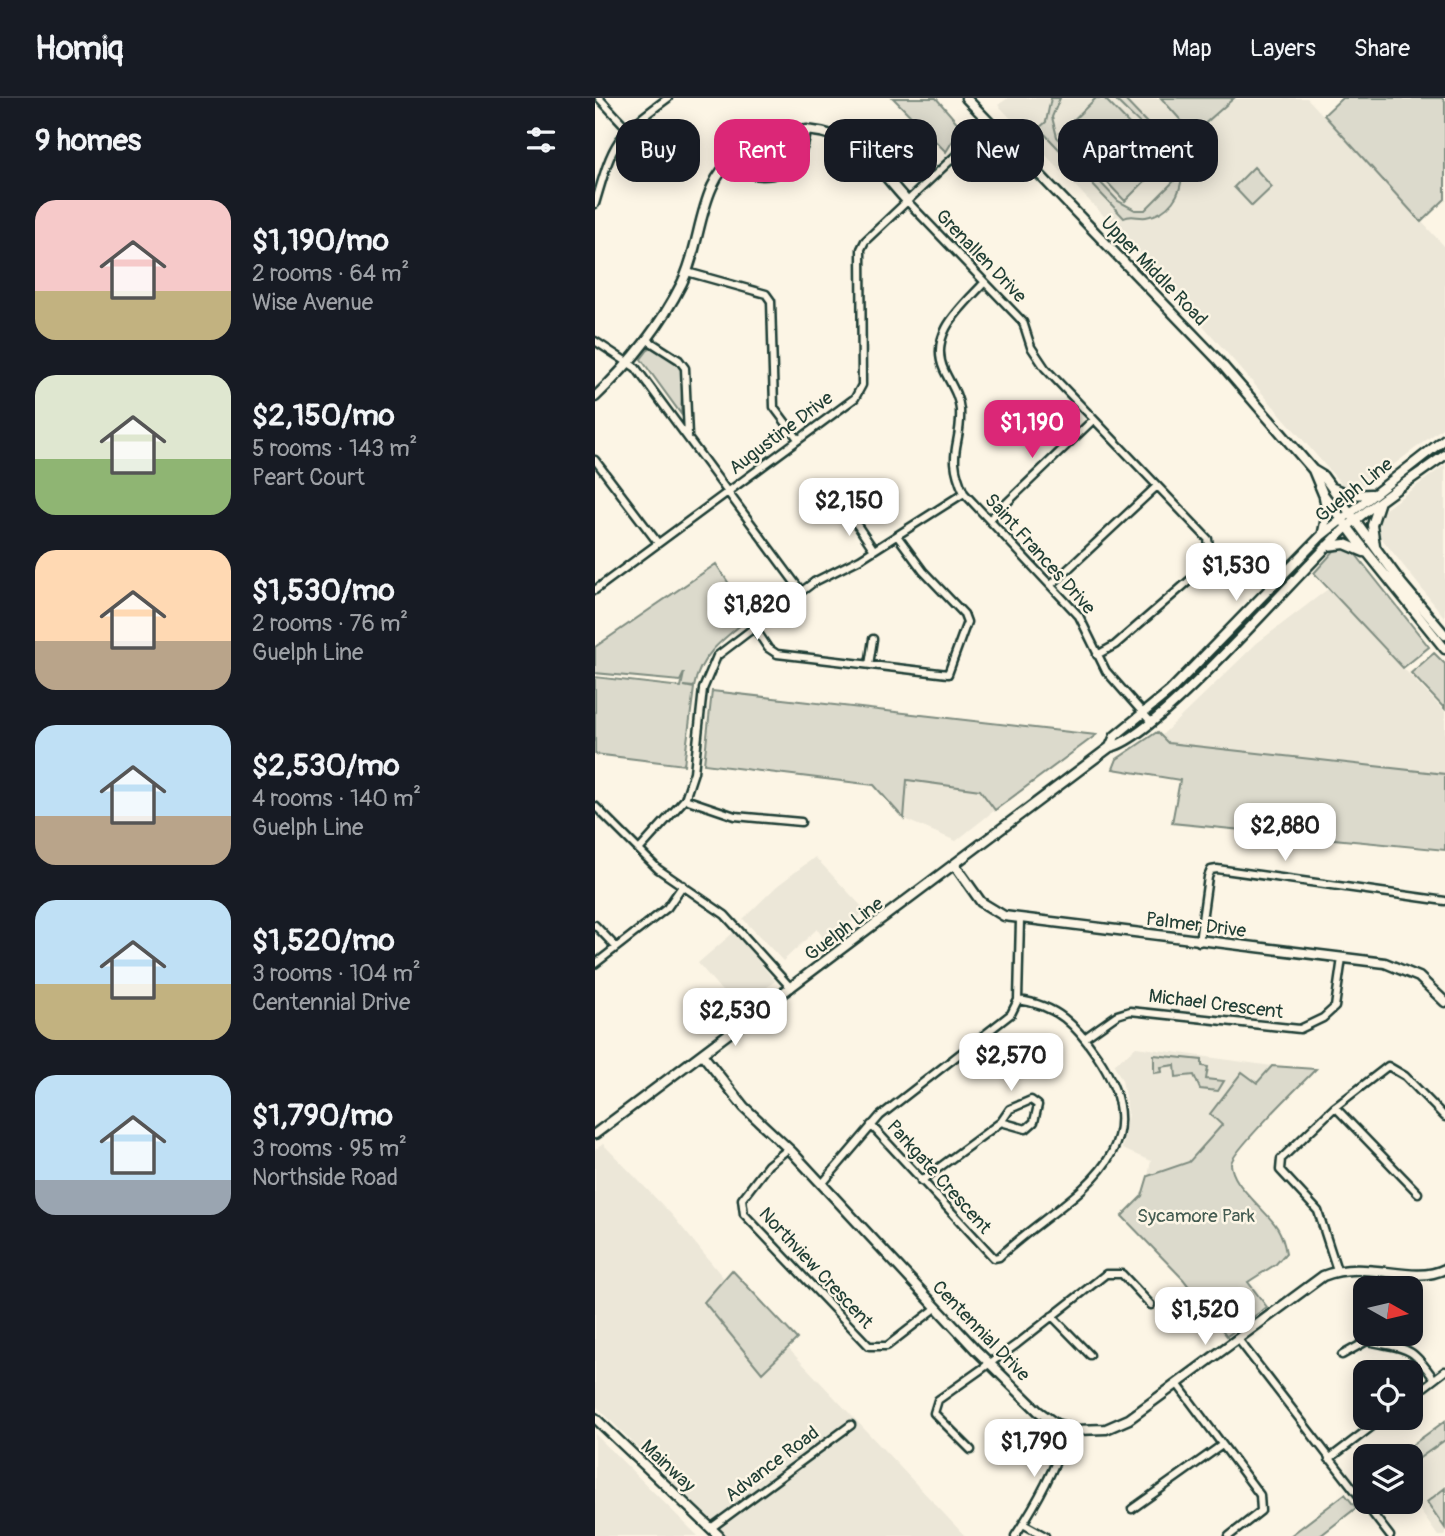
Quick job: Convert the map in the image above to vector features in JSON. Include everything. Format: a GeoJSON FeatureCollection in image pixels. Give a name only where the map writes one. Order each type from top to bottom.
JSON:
{"type":"FeatureCollection","features":[{"type":"Feature","properties":{"kind":"main road","name":"Upper Middle Road"},"geometry":{"type":"LineString","coordinates":[[966,98],[985,119]]}},
{"type":"Feature","properties":{"kind":"main road"},"geometry":{"type":"LineString","coordinates":[[810,130],[839,137],[854,146],[907,201]]}},
{"type":"Feature","properties":{"kind":"main road","name":"Upper Middle Road"},"geometry":{"type":"LineString","coordinates":[[1044,180],[1221,363],[1313,470],[1330,486],[1345,516]]}},
{"type":"Feature","properties":{"kind":"main road"},"geometry":{"type":"LineString","coordinates":[[595,397],[627,364],[674,299],[687,272],[716,182]]}},
{"type":"Feature","properties":{"kind":"main road","name":"Guelph Line"},"geometry":{"type":"LineString","coordinates":[[1110,747],[1115,736],[1170,691],[1322,535],[1445,439]]}},
{"type":"Feature","properties":{"kind":"main road","name":"Guelph Line"},"geometry":{"type":"LineString","coordinates":[[595,1134],[1110,747],[1119,745],[1151,722],[1351,524],[1445,454]]}},
{"type":"Feature","properties":{"kind":"main road","name":"Upper Middle Road"},"geometry":{"type":"LineString","coordinates":[[1313,470],[1324,494],[1345,516],[1445,649]]}},
{"type":"Feature","properties":{"kind":"main road"},"geometry":{"type":"LineString","coordinates":[[1330,486],[1350,495],[1374,494]]}},
{"type":"Feature","properties":{"kind":"main road"},"geometry":{"type":"LineString","coordinates":[[1322,535],[1327,513],[1324,494]]}},
{"type":"Feature","properties":{"kind":"main road"},"geometry":{"type":"LineString","coordinates":[[1327,546],[1348,544],[1372,552],[1372,525],[1379,503]]}},
{"type":"Feature","properties":{"kind":"main road","name":"Upper Middle Road"},"geometry":{"type":"LineString","coordinates":[[1372,552],[1445,635]]}},
{"type":"Feature","properties":{"kind":"main road"},"geometry":{"type":"LineString","coordinates":[[1233,643],[1237,623]]}},
{"type":"Feature","properties":{"kind":"main road","name":"Palmer Drive"},"geometry":{"type":"LineString","coordinates":[[954,864],[988,908],[1004,916],[1385,963],[1419,977],[1445,1002]]}},
{"type":"Feature","properties":{"kind":"main road","name":"Centennial Drive"},"geometry":{"type":"LineString","coordinates":[[702,1054],[737,1100],[822,1184],[988,1363],[1038,1411],[1067,1428],[1092,1431],[1116,1426],[1178,1385],[1296,1294],[1337,1270],[1361,1267],[1417,1274],[1445,1269]]}},
{"type":"Feature","properties":{"kind":"main road","name":"Mainway"},"geometry":{"type":"LineString","coordinates":[[595,1419],[719,1536]]}},
{"type":"Feature","properties":{"kind":"street"},"geometry":{"type":"LineString","coordinates":[[599,98],[619,119]]}},
{"type":"Feature","properties":{"kind":"street"},"geometry":{"type":"LineString","coordinates":[[640,119],[668,98]]}},
{"type":"Feature","properties":{"kind":"street"},"geometry":{"type":"LineString","coordinates":[[595,204],[610,151],[616,143]]}},
{"type":"Feature","properties":{"kind":"street","name":"Augustine Drive"},"geometry":{"type":"LineString","coordinates":[[595,590],[855,398],[862,384],[861,249],[865,241],[951,159]]}},
{"type":"Feature","properties":{"kind":"street","name":"Grenallen Drive"},"geometry":{"type":"LineString","coordinates":[[907,201],[1023,322],[1031,347],[1045,368],[1208,539],[1211,559],[1115,645],[1097,655]]}},
{"type":"Feature","properties":{"kind":"street"},"geometry":{"type":"LineString","coordinates":[[687,272],[766,294],[771,300],[774,407],[798,439]]}},
{"type":"Feature","properties":{"kind":"street","name":"Saint Frances Drive"},"geometry":{"type":"LineString","coordinates":[[984,283],[953,316],[940,349],[941,363],[960,406],[953,460],[964,494],[1051,585],[1084,624],[1106,671],[1151,722]]}},
{"type":"Feature","properties":{"kind":"street"},"geometry":{"type":"LineString","coordinates":[[646,339],[679,360],[685,368],[688,438]]}},
{"type":"Feature","properties":{"kind":"street"},"geometry":{"type":"LineString","coordinates":[[595,341],[636,368],[801,591]]}},
{"type":"Feature","properties":{"kind":"street"},"geometry":{"type":"LineString","coordinates":[[989,520],[1093,420]]}},
{"type":"Feature","properties":{"kind":"street"},"geometry":{"type":"LineString","coordinates":[[595,460],[658,543]]}},
{"type":"Feature","properties":{"kind":"street"},"geometry":{"type":"LineString","coordinates":[[1051,585],[1157,486]]}},
{"type":"Feature","properties":{"kind":"street"},"geometry":{"type":"LineString","coordinates":[[639,850],[685,799],[694,772],[703,688],[709,670],[723,650],[801,591],[898,537],[964,494]]}},
{"type":"Feature","properties":{"kind":"street"},"geometry":{"type":"LineString","coordinates":[[847,510],[874,550]]}},
{"type":"Feature","properties":{"kind":"street"},"geometry":{"type":"LineString","coordinates":[[754,627],[768,648],[777,654],[948,674],[967,622],[964,614],[923,571],[898,537]]}},
{"type":"Feature","properties":{"kind":"street"},"geometry":{"type":"LineString","coordinates":[[869,665],[873,639]]}},
{"type":"Feature","properties":{"kind":"street"},"geometry":{"type":"LineString","coordinates":[[685,799],[736,816],[801,822]]}},
{"type":"Feature","properties":{"kind":"street"},"geometry":{"type":"LineString","coordinates":[[595,806],[658,869],[725,915],[792,988]]}},
{"type":"Feature","properties":{"kind":"street"},"geometry":{"type":"LineString","coordinates":[[1199,942],[1208,877],[1211,870],[1217,869],[1445,901]]}},
{"type":"Feature","properties":{"kind":"street"},"geometry":{"type":"LineString","coordinates":[[595,964],[667,908],[683,885]]}},
{"type":"Feature","properties":{"kind":"street"},"geometry":{"type":"LineString","coordinates":[[822,1184],[849,1157],[871,1125],[1011,1014],[1018,1000],[1020,920]]}},
{"type":"Feature","properties":{"kind":"street"},"geometry":{"type":"LineString","coordinates":[[595,925],[616,947]]}},
{"type":"Feature","properties":{"kind":"street","name":"Michael Crescent"},"geometry":{"type":"LineString","coordinates":[[1086,1037],[1117,1015],[1130,1011],[1300,1029],[1335,1007],[1342,958]]}},
{"type":"Feature","properties":{"kind":"street","name":"Parkgate Crescent"},"geometry":{"type":"LineString","coordinates":[[871,1125],[994,1258],[999,1257],[1090,1185],[1109,1159],[1119,1124],[1119,1102],[1112,1080],[1086,1037],[1068,1019],[1046,1005],[1018,1000]]}},
{"type":"Feature","properties":{"kind":"street"},"geometry":{"type":"LineString","coordinates":[[1337,1270],[1318,1211],[1286,1178],[1280,1159],[1335,1107],[1388,1066],[1396,1068],[1445,1117]]}},
{"type":"Feature","properties":{"kind":"street"},"geometry":{"type":"LineString","coordinates":[[921,1181],[1001,1122],[1005,1114],[1031,1100],[1038,1105],[1034,1122],[1026,1129],[1001,1122]]}},
{"type":"Feature","properties":{"kind":"street"},"geometry":{"type":"LineString","coordinates":[[1335,1107],[1418,1193]]}},
{"type":"Feature","properties":{"kind":"street","name":"Northview Crescent"},"geometry":{"type":"LineString","coordinates":[[788,1149],[768,1166],[742,1199],[744,1214],[869,1346],[887,1346],[936,1308]]}},
{"type":"Feature","properties":{"kind":"street"},"geometry":{"type":"LineString","coordinates":[[971,1450],[939,1421],[935,1406],[938,1400],[1107,1274],[1122,1274],[1151,1305]]}},
{"type":"Feature","properties":{"kind":"street"},"geometry":{"type":"LineString","coordinates":[[1052,1316],[1090,1355]]}},
{"type":"Feature","properties":{"kind":"street"},"geometry":{"type":"LineString","coordinates":[[1238,1339],[1390,1536]]}},
{"type":"Feature","properties":{"kind":"street"},"geometry":{"type":"LineString","coordinates":[[1342,1355],[1367,1341],[1413,1351],[1434,1379]]}},
{"type":"Feature","properties":{"kind":"street"},"geometry":{"type":"LineString","coordinates":[[1423,1388],[1445,1371]]}},
{"type":"Feature","properties":{"kind":"street"},"geometry":{"type":"LineString","coordinates":[[1178,1385],[1222,1446],[1252,1481],[1262,1504],[1261,1511],[1229,1536]]}},
{"type":"Feature","properties":{"kind":"street","name":"Advance Road"},"geometry":{"type":"LineString","coordinates":[[711,1528],[851,1425]]}},
{"type":"Feature","properties":{"kind":"street"},"geometry":{"type":"LineString","coordinates":[[1015,1536],[1058,1462],[1067,1428]]}},
{"type":"Feature","properties":{"kind":"street"},"geometry":{"type":"LineString","coordinates":[[1329,1459],[1367,1430]]}},
{"type":"Feature","properties":{"kind":"street"},"geometry":{"type":"LineString","coordinates":[[1132,1509],[1222,1446]]}},
{"type":"Feature","properties":{"kind":"street"},"geometry":{"type":"LineString","coordinates":[[1023,1524],[1045,1536]]}},
{"type":"Feature","properties":{"kind":"shaded area"},"geometry":{"type":"Polygon","coordinates":[[[1008,98],[1307,98],[1445,247],[1445,426],[1368,484],[1352,489],[1344,487],[1145,259],[1072,182],[1218,182],[1218,119],[1058,119],[1058,168],[1044,153],[1044,119],[1011,119],[998,105],[1008,98]]]}},
{"type":"Feature","properties":{"kind":"shaded area"},"geometry":{"type":"Polygon","coordinates":[[[1445,465],[1445,618],[1379,535],[1380,513],[1445,465]]]}},
{"type":"Feature","properties":{"kind":"shaded area"},"geometry":{"type":"Polygon","coordinates":[[[1328,589],[1445,712],[1445,774],[1168,743],[1162,735],[1257,643],[1328,589]]]}},
{"type":"Feature","properties":{"kind":"shaded area"},"geometry":{"type":"Polygon","coordinates":[[[907,780],[980,790],[995,810],[956,841],[904,819],[907,780]]]}},
{"type":"Feature","properties":{"kind":"shaded area"},"geometry":{"type":"Polygon","coordinates":[[[815,857],[866,911],[827,943],[817,929],[783,961],[743,919],[777,886],[815,857]]]}},
{"type":"Feature","properties":{"kind":"shaded area"},"geometry":{"type":"Polygon","coordinates":[[[734,932],[775,981],[738,1010],[698,963],[734,932]]]}},
{"type":"Feature","properties":{"kind":"shaded area"},"geometry":{"type":"Polygon","coordinates":[[[1136,1047],[1272,1066],[1189,1162],[1148,1176],[1151,1161],[1122,1149],[1128,1113],[1122,1080],[1114,1065],[1136,1047]]]}},
{"type":"Feature","properties":{"kind":"shaded area"},"geometry":{"type":"Polygon","coordinates":[[[603,1144],[671,1214],[736,1293],[965,1536],[727,1536],[595,1405],[595,1150],[603,1144]]]}},
{"type":"Feature","properties":{"kind":"shaded area"},"geometry":{"type":"Polygon","coordinates":[[[595,1434],[698,1536],[595,1536],[595,1434]]]}},
{"type":"Feature","properties":{"kind":"shaded area"},"geometry":{"type":"Polygon","coordinates":[[[1445,1440],[1445,1536],[1438,1536],[1422,1514],[1423,1456],[1445,1440]]]}},
{"type":"Feature","properties":{"kind":"green space"},"geometry":{"type":"Polygon","coordinates":[[[893,98],[936,98],[954,119],[951,119],[951,144],[946,152],[937,143],[937,119],[914,119],[893,98]]]}},
{"type":"Feature","properties":{"kind":"green space"},"geometry":{"type":"Polygon","coordinates":[[[1051,98],[1060,98],[1052,117],[1058,148],[1044,133],[1051,98]]]}},
{"type":"Feature","properties":{"kind":"green space"},"geometry":{"type":"Polygon","coordinates":[[[1096,98],[1104,98],[1124,119],[1074,119],[1096,98]]]}},
{"type":"Feature","properties":{"kind":"green space"},"geometry":{"type":"Polygon","coordinates":[[[1114,98],[1123,98],[1143,119],[1136,119],[1114,98]]]}},
{"type":"Feature","properties":{"kind":"green space"},"geometry":{"type":"Polygon","coordinates":[[[1161,98],[1234,98],[1210,119],[1180,119],[1161,98]]]}},
{"type":"Feature","properties":{"kind":"green space"},"geometry":{"type":"Polygon","coordinates":[[[1342,98],[1442,98],[1445,102],[1445,199],[1421,222],[1324,115],[1342,98]]]}},
{"type":"Feature","properties":{"kind":"green space"},"geometry":{"type":"Polygon","coordinates":[[[1254,167],[1272,187],[1252,206],[1234,187],[1254,167]]]}},
{"type":"Feature","properties":{"kind":"green space"},"geometry":{"type":"Polygon","coordinates":[[[1090,182],[1100,182],[1118,201],[1135,210],[1145,210],[1173,182],[1181,182],[1173,202],[1161,212],[1124,218],[1090,182]]]}},
{"type":"Feature","properties":{"kind":"green space"},"geometry":{"type":"Polygon","coordinates":[[[1107,182],[1144,182],[1125,201],[1107,182]]]}},
{"type":"Feature","properties":{"kind":"green space"},"geometry":{"type":"Polygon","coordinates":[[[651,346],[679,363],[683,370],[681,414],[641,359],[651,346]]]}},
{"type":"Feature","properties":{"kind":"green space"},"geometry":{"type":"Polygon","coordinates":[[[1343,548],[1353,551],[1429,647],[1403,668],[1314,573],[1334,551],[1343,548]]]}},
{"type":"Feature","properties":{"kind":"green space"},"geometry":{"type":"Polygon","coordinates":[[[716,564],[751,617],[715,647],[702,665],[694,687],[684,686],[694,688],[684,765],[595,754],[595,677],[681,687],[684,673],[680,681],[595,673],[595,647],[716,564]]]}},
{"type":"Feature","properties":{"kind":"green space"},"geometry":{"type":"Polygon","coordinates":[[[1434,653],[1445,664],[1445,709],[1411,673],[1434,653]]]}},
{"type":"Feature","properties":{"kind":"green space"},"geometry":{"type":"Polygon","coordinates":[[[712,691],[1096,735],[995,810],[980,790],[907,780],[904,819],[874,785],[704,764],[712,691]]]}},
{"type":"Feature","properties":{"kind":"green space"},"geometry":{"type":"Polygon","coordinates":[[[1157,732],[1168,743],[1445,774],[1445,850],[1172,823],[1180,780],[1113,769],[1117,759],[1157,732]]]}},
{"type":"Feature","properties":{"kind":"green space"},"geometry":{"type":"Polygon","coordinates":[[[1154,1055],[1202,1060],[1202,1066],[1208,1067],[1206,1079],[1224,1081],[1218,1091],[1200,1089],[1194,1075],[1176,1077],[1175,1065],[1161,1067],[1162,1072],[1154,1073],[1154,1055]]]}},
{"type":"Feature","properties":{"kind":"green space","name":"Sycamore Park"},"geometry":{"type":"Polygon","coordinates":[[[1272,1066],[1316,1069],[1254,1132],[1231,1164],[1239,1184],[1278,1229],[1286,1253],[1276,1264],[1248,1282],[1267,1307],[1227,1336],[1183,1279],[1122,1216],[1142,1196],[1148,1176],[1189,1162],[1222,1125],[1210,1114],[1242,1072],[1257,1083],[1272,1066]]]}},
{"type":"Feature","properties":{"kind":"green space"},"geometry":{"type":"Polygon","coordinates":[[[732,1270],[797,1339],[762,1373],[704,1302],[732,1270]]]}},
{"type":"Feature","properties":{"kind":"green space"},"geometry":{"type":"Polygon","coordinates":[[[1445,1421],[1445,1440],[1423,1456],[1423,1444],[1413,1444],[1445,1421]]]}},
{"type":"Feature","properties":{"kind":"green space"},"geometry":{"type":"Polygon","coordinates":[[[1445,1488],[1445,1528],[1427,1502],[1445,1488]]]}},
{"type":"Feature","properties":{"kind":"green space"},"geometry":{"type":"Polygon","coordinates":[[[1345,1494],[1353,1504],[1353,1510],[1320,1536],[1290,1536],[1345,1494]]]}}]}
